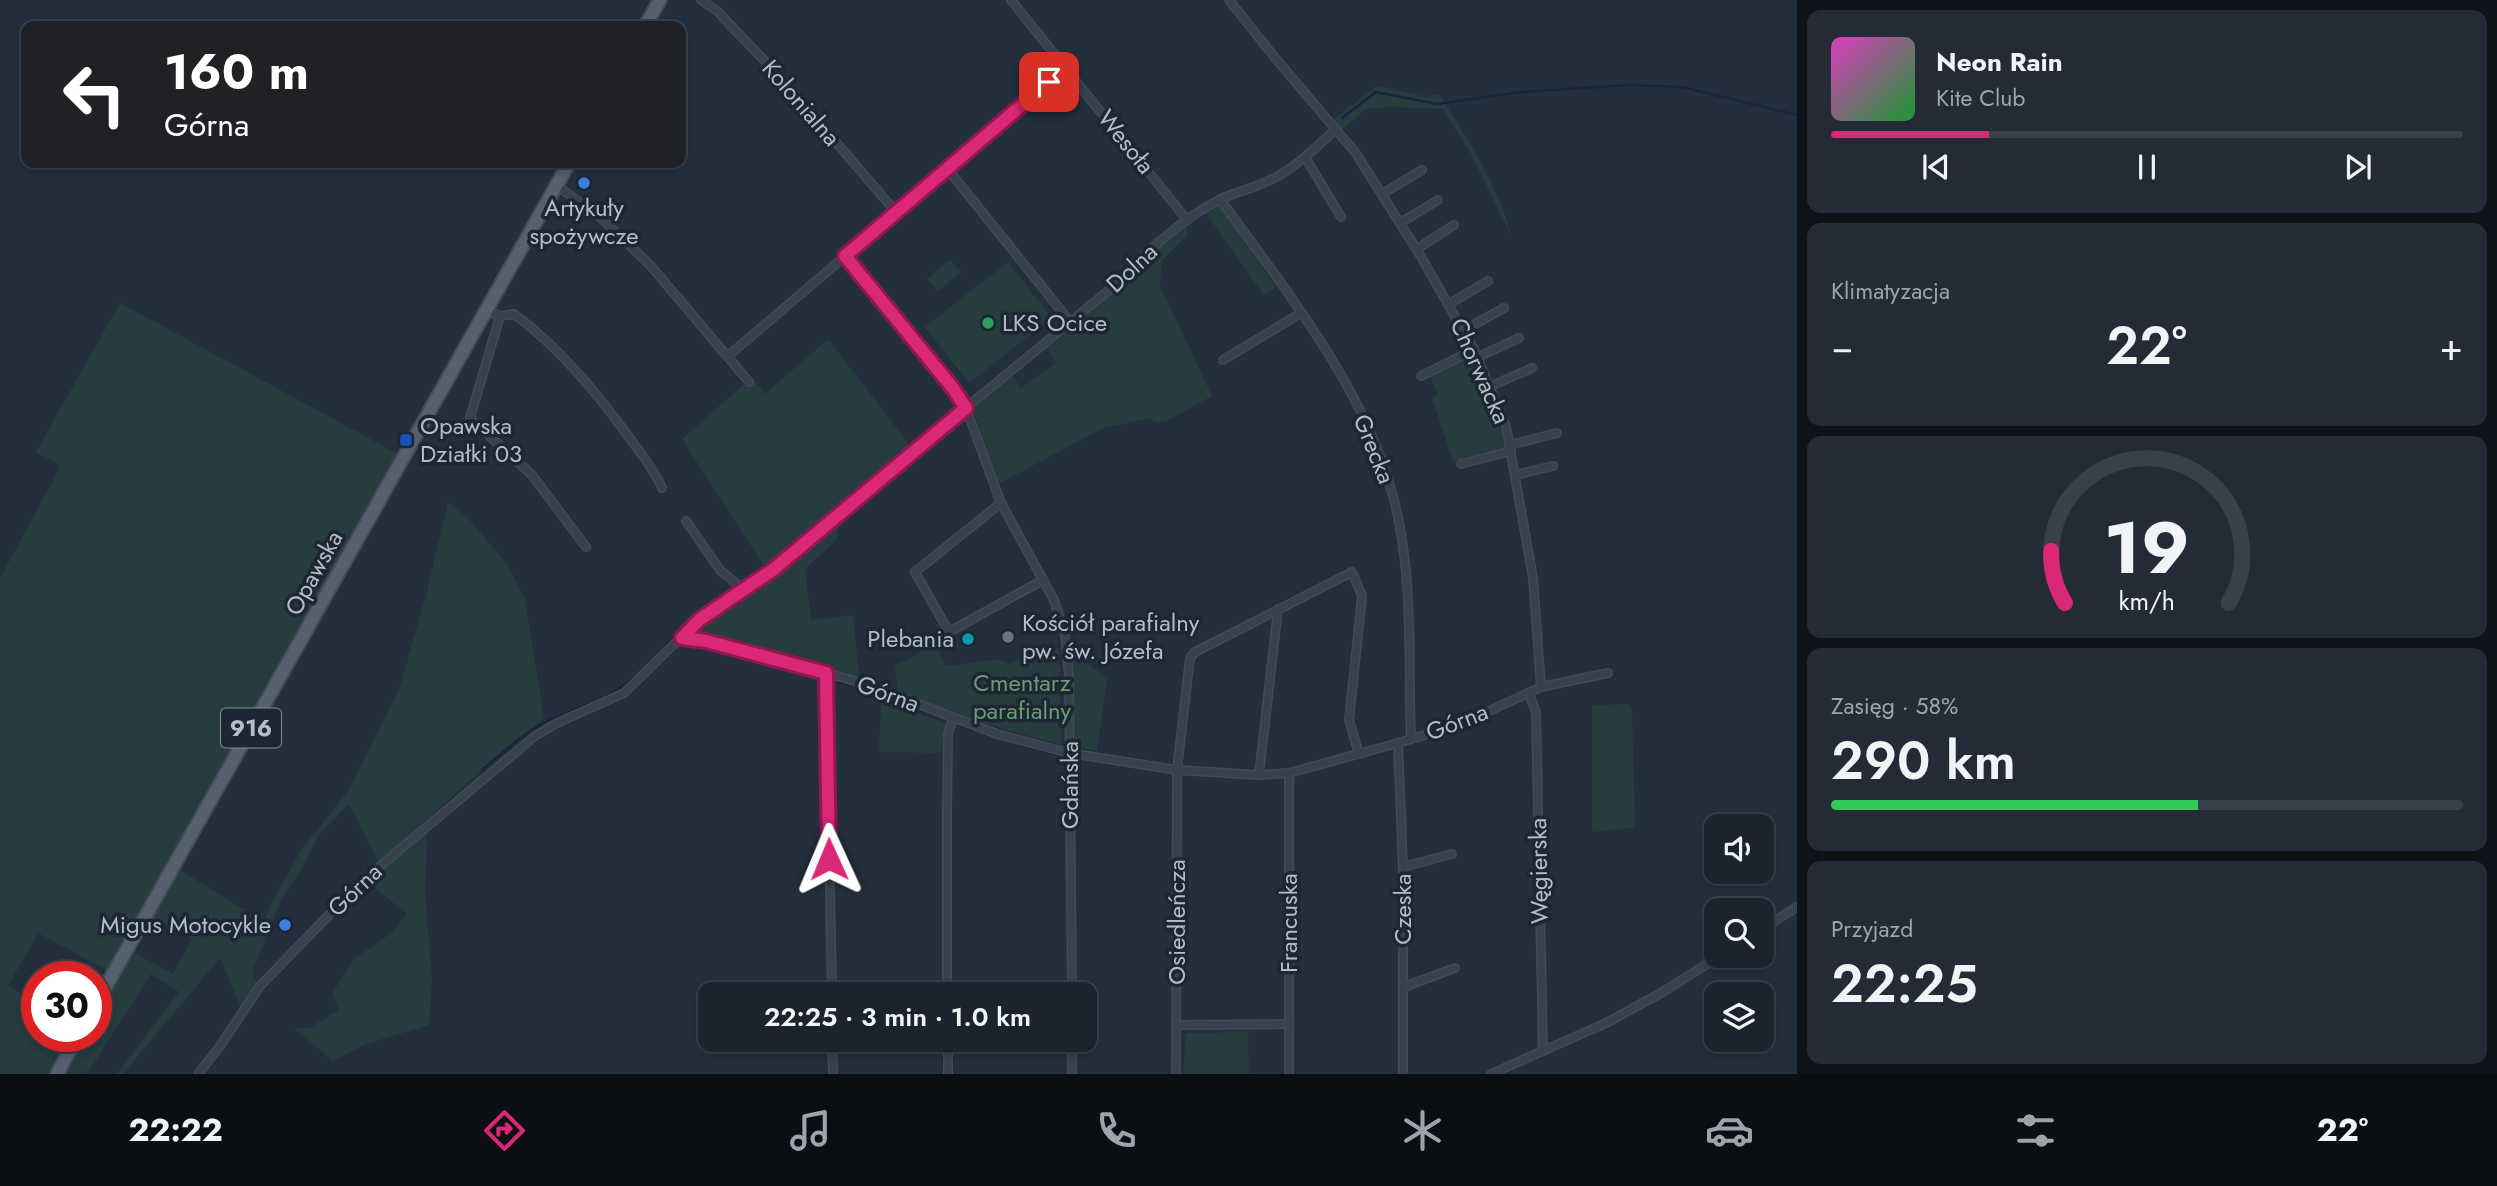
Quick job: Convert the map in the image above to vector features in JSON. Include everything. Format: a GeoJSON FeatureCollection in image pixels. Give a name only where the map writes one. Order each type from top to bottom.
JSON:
{"type":"FeatureCollection","features":[{"type":"Feature","properties":{"kind":"main road"},"geometry":{"type":"LineString","coordinates":[[648,21],[660,0]]}},
{"type":"Feature","properties":{"kind":"main road","name":"Opawska"},"geometry":{"type":"LineString","coordinates":[[112,975],[566,168]]}},
{"type":"Feature","properties":{"kind":"main road"},"geometry":{"type":"LineString","coordinates":[[57,1074],[69,1052]]}},
{"type":"Feature","properties":{"kind":"street","name":"Kolonialna"},"geometry":{"type":"LineString","coordinates":[[701,0],[717,11],[781,78],[895,211]]}},
{"type":"Feature","properties":{"kind":"street","name":"Wesoła"},"geometry":{"type":"LineString","coordinates":[[1011,0],[1187,220]]}},
{"type":"Feature","properties":{"kind":"street","name":"Chorwacka"},"geometry":{"type":"LineString","coordinates":[[1229,0],[1355,152],[1449,304],[1491,386],[1506,426],[1516,475],[1533,578],[1541,687]]}},
{"type":"Feature","properties":{"kind":"street"},"geometry":{"type":"LineString","coordinates":[[727,356],[946,167],[1066,68]]}},
{"type":"Feature","properties":{"kind":"street","name":"Dolna"},"geometry":{"type":"LineString","coordinates":[[682,638],[740,586],[774,569],[1071,323],[1187,220],[1220,199],[1268,182],[1305,157],[1335,130]]}},
{"type":"Feature","properties":{"kind":"street"},"geometry":{"type":"LineString","coordinates":[[1305,157],[1341,217]]}},
{"type":"Feature","properties":{"kind":"street"},"geometry":{"type":"LineString","coordinates":[[946,167],[1071,323]]}},
{"type":"Feature","properties":{"kind":"street"},"geometry":{"type":"LineString","coordinates":[[1382,194],[1422,170]]}},
{"type":"Feature","properties":{"kind":"street"},"geometry":{"type":"LineString","coordinates":[[556,185],[601,218],[650,265],[749,382]]}},
{"type":"Feature","properties":{"kind":"street","name":"Grecka"},"geometry":{"type":"LineString","coordinates":[[1220,199],[1331,360],[1367,426],[1393,496],[1407,575],[1411,739]]}},
{"type":"Feature","properties":{"kind":"street"},"geometry":{"type":"LineString","coordinates":[[1400,223],[1438,200]]}},
{"type":"Feature","properties":{"kind":"street"},"geometry":{"type":"LineString","coordinates":[[1417,249],[1454,225]]}},
{"type":"Feature","properties":{"kind":"street","name":"Gdańska"},"geometry":{"type":"LineString","coordinates":[[845,256],[952,387],[966,408],[1001,503],[1054,600],[1065,634],[1069,675],[1072,982]]}},
{"type":"Feature","properties":{"kind":"street"},"geometry":{"type":"LineString","coordinates":[[1449,304],[1488,281]]}},
{"type":"Feature","properties":{"kind":"street"},"geometry":{"type":"LineString","coordinates":[[1464,330],[1504,308]]}},
{"type":"Feature","properties":{"kind":"street"},"geometry":{"type":"LineString","coordinates":[[485,310],[500,316],[514,314],[540,332],[606,405],[656,474],[662,488]]}},
{"type":"Feature","properties":{"kind":"street"},"geometry":{"type":"LineString","coordinates":[[1223,360],[1301,313]]}},
{"type":"Feature","properties":{"kind":"street"},"geometry":{"type":"LineString","coordinates":[[500,316],[470,418],[532,475],[586,547]]}},
{"type":"Feature","properties":{"kind":"street"},"geometry":{"type":"LineString","coordinates":[[1421,376],[1519,338]]}},
{"type":"Feature","properties":{"kind":"street"},"geometry":{"type":"LineString","coordinates":[[1491,386],[1532,369]]}},
{"type":"Feature","properties":{"kind":"street"},"geometry":{"type":"LineString","coordinates":[[1461,464],[1558,433]]}},
{"type":"Feature","properties":{"kind":"street"},"geometry":{"type":"LineString","coordinates":[[1516,475],[1553,466]]}},
{"type":"Feature","properties":{"kind":"street"},"geometry":{"type":"LineString","coordinates":[[1001,503],[915,572],[949,632],[1042,580]]}},
{"type":"Feature","properties":{"kind":"street"},"geometry":{"type":"LineString","coordinates":[[686,521],[720,570],[740,586]]}},
{"type":"Feature","properties":{"kind":"street"},"geometry":{"type":"LineString","coordinates":[[1259,775],[1278,609],[1352,572],[1362,596],[1349,720],[1359,754]]}},
{"type":"Feature","properties":{"kind":"street","name":"Osiedleńcza"},"geometry":{"type":"LineString","coordinates":[[1176,1074],[1177,769],[1190,659],[1195,652],[1278,609]]}},
{"type":"Feature","properties":{"kind":"street","name":"Górna"},"geometry":{"type":"LineString","coordinates":[[198,1074],[260,986],[360,883],[516,750],[557,723],[624,693],[682,638],[706,641],[870,686],[1000,735],[1069,753],[1177,769],[1259,775],[1289,773],[1398,743],[1461,724],[1541,687],[1608,673]]}},
{"type":"Feature","properties":{"kind":"street"},"geometry":{"type":"LineString","coordinates":[[826,673],[832,982]]}},
{"type":"Feature","properties":{"kind":"street","name":"Węgierska"},"geometry":{"type":"LineString","coordinates":[[1529,693],[1536,713],[1543,1051]]}},
{"type":"Feature","properties":{"kind":"street"},"geometry":{"type":"LineString","coordinates":[[947,982],[948,734],[953,718]]}},
{"type":"Feature","properties":{"kind":"street","name":"Czeska"},"geometry":{"type":"LineString","coordinates":[[1398,743],[1403,867],[1403,1074]]}},
{"type":"Feature","properties":{"kind":"street","name":"Francuska"},"geometry":{"type":"LineString","coordinates":[[1289,773],[1289,1074]]}},
{"type":"Feature","properties":{"kind":"street"},"geometry":{"type":"LineString","coordinates":[[1403,867],[1452,854]]}},
{"type":"Feature","properties":{"kind":"street"},"geometry":{"type":"LineString","coordinates":[[1774,921],[1797,907]]}},
{"type":"Feature","properties":{"kind":"street"},"geometry":{"type":"LineString","coordinates":[[1491,1074],[1606,1023],[1704,966]]}},
{"type":"Feature","properties":{"kind":"street"},"geometry":{"type":"LineString","coordinates":[[1404,987],[1455,968]]}},
{"type":"Feature","properties":{"kind":"street"},"geometry":{"type":"LineString","coordinates":[[1177,1026],[1289,1024]]}},
{"type":"Feature","properties":{"kind":"street"},"geometry":{"type":"LineString","coordinates":[[832,1052],[833,1074]]}},
{"type":"Feature","properties":{"kind":"street"},"geometry":{"type":"LineString","coordinates":[[948,1052],[948,1074]]}},
{"type":"Feature","properties":{"kind":"street"},"geometry":{"type":"LineString","coordinates":[[1072,1052],[1072,1074]]}},
{"type":"Feature","properties":{"kind":"green space"},"geometry":{"type":"Polygon","coordinates":[[[1377,86],[1427,97],[1439,94],[1490,180],[1512,237],[1468,148],[1443,109],[1366,109],[1342,130],[1334,119],[1377,86]]]}},
{"type":"Feature","properties":{"kind":"green space"},"geometry":{"type":"Polygon","coordinates":[[[1218,203],[1276,287],[1264,295],[1205,212],[1218,203]]]}},
{"type":"Feature","properties":{"kind":"green space"},"geometry":{"type":"Polygon","coordinates":[[[1186,225],[1188,235],[1162,260],[1160,286],[1212,396],[1168,420],[1157,423],[1149,418],[1101,429],[999,484],[974,412],[977,403],[1013,376],[1021,388],[1056,363],[1047,348],[1087,316],[1148,256],[1186,225]]]}},
{"type":"Feature","properties":{"kind":"green space"},"geometry":{"type":"Polygon","coordinates":[[[950,260],[961,272],[938,291],[927,279],[950,260]]]}},
{"type":"Feature","properties":{"kind":"green space","name":"LKS Ocice"},"geometry":{"type":"Polygon","coordinates":[[[1008,262],[1052,318],[969,383],[925,327],[1008,262]]]}},
{"type":"Feature","properties":{"kind":"green space"},"geometry":{"type":"Polygon","coordinates":[[[120,303],[398,454],[112,961],[90,961],[38,933],[8,986],[21,994],[21,1052],[62,1052],[49,1074],[0,1074],[0,578],[61,466],[36,452],[120,303]]]}},
{"type":"Feature","properties":{"kind":"green space"},"geometry":{"type":"Polygon","coordinates":[[[828,339],[912,448],[766,569],[682,439],[751,378],[765,394],[828,339]]]}},
{"type":"Feature","properties":{"kind":"green space"},"geometry":{"type":"Polygon","coordinates":[[[1472,356],[1503,433],[1504,448],[1453,461],[1432,398],[1438,395],[1430,376],[1472,356]]]}},
{"type":"Feature","properties":{"kind":"green space"},"geometry":{"type":"Polygon","coordinates":[[[448,502],[467,517],[507,564],[525,599],[544,719],[506,748],[379,863],[349,804],[318,836],[299,874],[282,897],[252,973],[259,985],[241,1008],[220,958],[123,1074],[117,1074],[179,992],[151,974],[112,1035],[112,984],[131,951],[173,974],[192,939],[150,917],[177,868],[264,922],[271,903],[302,849],[348,791],[400,687],[448,502]]]}},
{"type":"Feature","properties":{"kind":"green space"},"geometry":{"type":"Polygon","coordinates":[[[838,516],[837,539],[805,569],[811,620],[853,615],[859,678],[722,642],[685,637],[700,621],[838,516]]]}},
{"type":"Feature","properties":{"kind":"green space","name":"Cmentarz parafialny"},"geometry":{"type":"Polygon","coordinates":[[[935,644],[946,666],[1000,659],[1008,664],[1059,648],[1061,745],[990,725],[898,693],[895,666],[935,644]]]}},
{"type":"Feature","properties":{"kind":"green space"},"geometry":{"type":"Polygon","coordinates":[[[1072,651],[1107,679],[1097,751],[1073,747],[1072,651]]]}},
{"type":"Feature","properties":{"kind":"green space"},"geometry":{"type":"Polygon","coordinates":[[[881,701],[946,723],[941,753],[879,752],[881,701]]]}},
{"type":"Feature","properties":{"kind":"green space"},"geometry":{"type":"Polygon","coordinates":[[[1629,704],[1632,708],[1635,827],[1592,832],[1592,705],[1629,704]]]}},
{"type":"Feature","properties":{"kind":"green space"},"geometry":{"type":"Polygon","coordinates":[[[427,831],[425,892],[432,980],[429,1025],[366,1044],[333,1061],[295,1029],[310,1028],[338,1010],[333,992],[353,960],[390,934],[407,914],[369,883],[427,831]]]}},
{"type":"Feature","properties":{"kind":"green space"},"geometry":{"type":"Polygon","coordinates":[[[1248,1032],[1249,1074],[1183,1074],[1186,1033],[1248,1032]]]}},
{"type":"Feature","properties":{"kind":"green space"},"geometry":{"type":"Polygon","coordinates":[[[74,1052],[101,1052],[87,1074],[61,1074],[74,1052]]]}},
{"type":"Feature","properties":{"kind":"waterway"},"geometry":{"type":"LineString","coordinates":[[1342,118],[1376,92],[1437,104],[1521,92],[1630,85],[1682,87],[1797,115]]}},
{"type":"Feature","properties":{"kind":"waterway"},"geometry":{"type":"LineString","coordinates":[[644,669],[693,618],[750,578]]}},
{"type":"Feature","properties":{"kind":"waterway"},"geometry":{"type":"LineString","coordinates":[[692,644],[819,676]]}},
{"type":"Feature","properties":{"kind":"waterway"},"geometry":{"type":"LineString","coordinates":[[482,770],[530,731],[560,715],[607,696],[639,673]]}},
{"type":"Feature","properties":{"kind":"waterway"},"geometry":{"type":"LineString","coordinates":[[838,682],[860,687],[941,717]]}},
{"type":"Feature","properties":{"kind":"waterway"},"geometry":{"type":"LineString","coordinates":[[962,725],[991,735]]}},
{"type":"Feature","properties":{"kind":"waterway"},"geometry":{"type":"LineString","coordinates":[[1001,739],[1055,754]]}},
{"type":"Feature","properties":{"kind":"place","name":"Artykuły spożywcze"},"geometry":{"type":"Point","coordinates":[584,183]}},
{"type":"Feature","properties":{"kind":"place","name":"LKS Ocice"},"geometry":{"type":"Point","coordinates":[988,323]}},
{"type":"Feature","properties":{"kind":"place","name":"Opawska Działki 03"},"geometry":{"type":"Point","coordinates":[406,440]}},
{"type":"Feature","properties":{"kind":"place","name":"Kościół parafialny pw. św. Józefa"},"geometry":{"type":"Point","coordinates":[1008,637]}},
{"type":"Feature","properties":{"kind":"place","name":"Plebania"},"geometry":{"type":"Point","coordinates":[968,639]}},
{"type":"Feature","properties":{"kind":"place","name":"Migus Motocykle"},"geometry":{"type":"Point","coordinates":[285,925]}},
{"type":"Feature","properties":{"kind":"route"},"geometry":{"type":"LineString","coordinates":[[829,859],[826,673],[706,641],[682,638],[699,620],[774,569],[853,500],[966,408],[958,394],[845,256],[946,167],[1049,82]]}}]}
